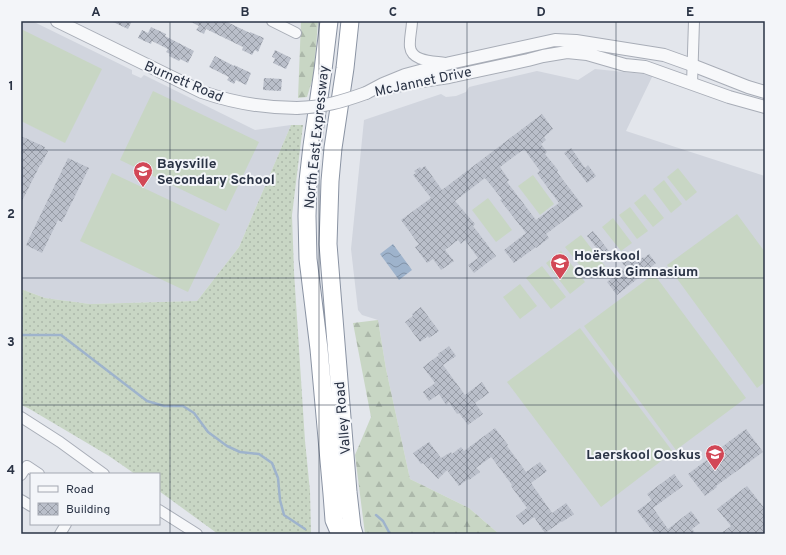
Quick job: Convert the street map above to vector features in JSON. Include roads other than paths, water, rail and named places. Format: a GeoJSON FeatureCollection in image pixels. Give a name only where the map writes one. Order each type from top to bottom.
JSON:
{"type":"FeatureCollection","features":[{"type":"Feature","properties":{"kind":"highway","name":"North East Expressway"},"geometry":{"type":"LineString","coordinates":[[319,349],[308,259],[307,209],[308,181],[312,146],[329,21]]}},
{"type":"Feature","properties":{"kind":"highway","name":"North East Expressway"},"geometry":{"type":"LineString","coordinates":[[333,302],[328,244],[330,181],[350,21]]}},
{"type":"Feature","properties":{"kind":"highway","name":"Valley Road"},"geometry":{"type":"LineString","coordinates":[[333,302],[349,499],[354,534]]}},
{"type":"Feature","properties":{"kind":"highway","name":"Valley Road"},"geometry":{"type":"LineString","coordinates":[[319,349],[326,437],[336,529]]}},
{"type":"Feature","properties":{"kind":"street","name":"Burnett Road"},"geometry":{"type":"LineString","coordinates":[[57,21],[202,92],[222,99],[251,105],[277,108],[312,108],[343,101],[366,93]]}},
{"type":"Feature","properties":{"kind":"street"},"geometry":{"type":"LineString","coordinates":[[273,21],[296,33]]}},
{"type":"Feature","properties":{"kind":"street"},"geometry":{"type":"LineString","coordinates":[[412,21],[410,46],[412,52],[417,57],[424,60],[450,63]]}},
{"type":"Feature","properties":{"kind":"street"},"geometry":{"type":"LineString","coordinates":[[692,84],[694,21]]}},
{"type":"Feature","properties":{"kind":"street","name":"McJannet Drive"},"geometry":{"type":"LineString","coordinates":[[366,93],[393,80],[450,63],[555,40],[576,41],[587,48],[625,65],[645,67],[692,84],[765,107]]}},
{"type":"Feature","properties":{"kind":"street","name":"McJannet Drive"},"geometry":{"type":"LineString","coordinates":[[366,93],[587,48],[664,55],[765,92]]}},
{"type":"Feature","properties":{"kind":"street"},"geometry":{"type":"LineString","coordinates":[[422,71],[443,72],[449,76]]}},
{"type":"Feature","properties":{"kind":"street"},"geometry":{"type":"LineString","coordinates":[[21,417],[60,442],[99,473]]}},
{"type":"Feature","properties":{"kind":"street"},"geometry":{"type":"LineString","coordinates":[[21,476],[24,464],[38,473]]}},
{"type":"Feature","properties":{"kind":"street"},"geometry":{"type":"LineString","coordinates":[[21,500],[30,505]]}},
{"type":"Feature","properties":{"kind":"street"},"geometry":{"type":"LineString","coordinates":[[160,511],[197,534]]}},
{"type":"Feature","properties":{"kind":"water"},"geometry":{"type":"Polygon","coordinates":[[[393,244],[412,270],[399,280],[380,254],[393,244]]]}},
{"type":"Feature","properties":{"kind":"waterway"},"geometry":{"type":"LineString","coordinates":[[21,335],[61,335],[147,401],[164,406],[183,406],[194,413],[208,432],[227,446],[240,452],[259,454],[272,463],[278,478],[280,500],[284,515],[305,529]]}},
{"type":"Feature","properties":{"kind":"waterway"},"geometry":{"type":"LineString","coordinates":[[376,515],[383,521],[390,534]]}},
{"type":"Feature","properties":{"kind":"place","name":"Baysville Secondary School"},"geometry":{"type":"Point","coordinates":[143,188]}},
{"type":"Feature","properties":{"kind":"place","name":"Hoërskool Ooskus Gimnasium"},"geometry":{"type":"Point","coordinates":[560,280]}},
{"type":"Feature","properties":{"kind":"place","name":"Laerskool Ooskus"},"geometry":{"type":"Point","coordinates":[715,471]}}]}
